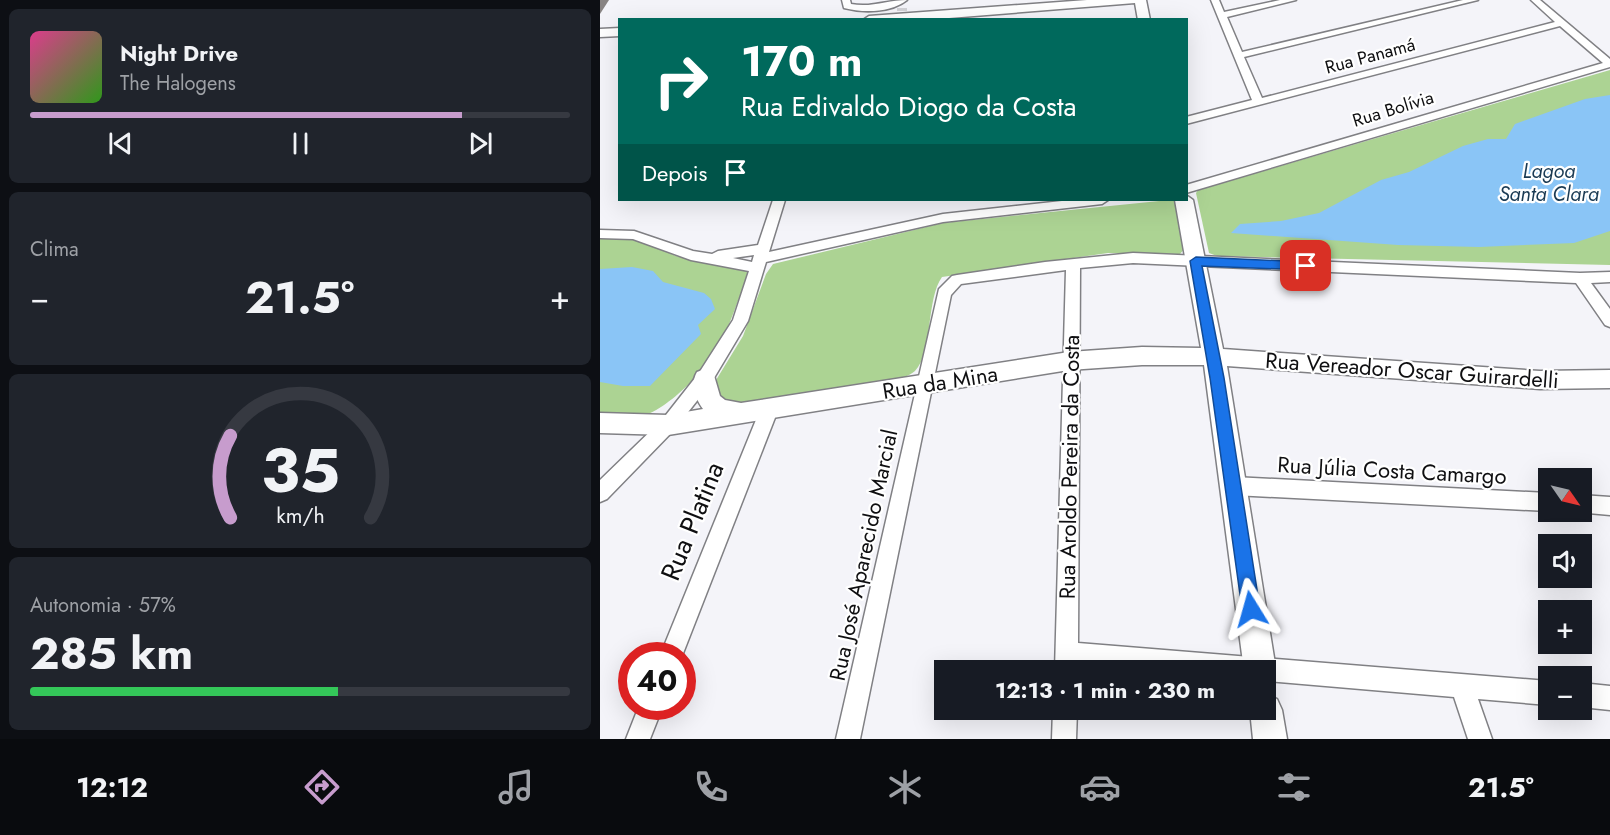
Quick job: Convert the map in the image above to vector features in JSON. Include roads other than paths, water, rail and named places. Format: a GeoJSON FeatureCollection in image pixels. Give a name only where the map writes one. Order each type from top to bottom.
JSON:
{"type":"FeatureCollection","features":[{"type":"Feature","properties":{"kind":"street"},"geometry":{"type":"LineString","coordinates":[[846,0],[847,6],[852,8],[884,12],[902,7],[1134,0]]}},
{"type":"Feature","properties":{"kind":"street"},"geometry":{"type":"LineString","coordinates":[[1140,0],[1144,18]]}},
{"type":"Feature","properties":{"kind":"street"},"geometry":{"type":"LineString","coordinates":[[1215,0],[1258,103]]}},
{"type":"Feature","properties":{"kind":"street"},"geometry":{"type":"LineString","coordinates":[[1221,15],[1292,0]]}},
{"type":"Feature","properties":{"kind":"street"},"geometry":{"type":"LineString","coordinates":[[1237,56],[1474,0]]}},
{"type":"Feature","properties":{"kind":"street"},"geometry":{"type":"LineString","coordinates":[[1535,0],[1610,64]]}},
{"type":"Feature","properties":{"kind":"street","name":"Rua Panamá"},"geometry":{"type":"LineString","coordinates":[[1188,120],[1561,23]]}},
{"type":"Feature","properties":{"kind":"street"},"geometry":{"type":"LineString","coordinates":[[600,33],[618,32]]}},
{"type":"Feature","properties":{"kind":"street","name":"Rua Bolívia"},"geometry":{"type":"LineString","coordinates":[[1188,188],[1610,64]]}},
{"type":"Feature","properties":{"kind":"street"},"geometry":{"type":"LineString","coordinates":[[600,493],[668,425],[705,378],[740,321],[779,201]]}},
{"type":"Feature","properties":{"kind":"street"},"geometry":{"type":"LineString","coordinates":[[600,234],[634,235],[705,258],[759,258],[943,219],[1094,201]]}},
{"type":"Feature","properties":{"kind":"street"},"geometry":{"type":"LineString","coordinates":[[1184,201],[1214,357],[1259,660]]}},
{"type":"Feature","properties":{"kind":"street"},"geometry":{"type":"LineString","coordinates":[[1073,264],[1132,258],[1580,278],[1610,277]]}},
{"type":"Feature","properties":{"kind":"street","name":"Rua José Aparecido Marcial"},"geometry":{"type":"LineString","coordinates":[[848,739],[944,294],[957,280],[1073,264]]}},
{"type":"Feature","properties":{"kind":"street","name":"Rua Aroldo Pereira da Costa"},"geometry":{"type":"LineString","coordinates":[[1066,660],[1073,264]]}},
{"type":"Feature","properties":{"kind":"street"},"geometry":{"type":"LineString","coordinates":[[1580,278],[1610,321]]}},
{"type":"Feature","properties":{"kind":"street","name":"Rua da Mina"},"geometry":{"type":"LineString","coordinates":[[600,423],[668,425],[1070,361],[1169,354],[1214,357]]}},
{"type":"Feature","properties":{"kind":"street","name":"Rua Vereador Oscar Guirardelli"},"geometry":{"type":"LineString","coordinates":[[1214,357],[1540,380],[1610,379]]}},
{"type":"Feature","properties":{"kind":"street"},"geometry":{"type":"LineString","coordinates":[[705,378],[705,396],[711,404],[724,411],[758,411]]}},
{"type":"Feature","properties":{"kind":"street","name":"Rua Platina"},"geometry":{"type":"LineString","coordinates":[[676,642],[758,411]]}},
{"type":"Feature","properties":{"kind":"street","name":"Rua Júlia Costa Camargo"},"geometry":{"type":"LineString","coordinates":[[1234,486],[1538,501]]}},
{"type":"Feature","properties":{"kind":"street"},"geometry":{"type":"LineString","coordinates":[[1592,505],[1610,506]]}},
{"type":"Feature","properties":{"kind":"street"},"geometry":{"type":"LineString","coordinates":[[1276,671],[1538,692]]}},
{"type":"Feature","properties":{"kind":"street"},"geometry":{"type":"LineString","coordinates":[[1462,685],[1480,739]]}},
{"type":"Feature","properties":{"kind":"street"},"geometry":{"type":"LineString","coordinates":[[1592,696],[1610,698]]}},
{"type":"Feature","properties":{"kind":"street"},"geometry":{"type":"LineString","coordinates":[[638,739],[645,720]]}},
{"type":"Feature","properties":{"kind":"street"},"geometry":{"type":"LineString","coordinates":[[1064,739],[1065,720]]}},
{"type":"Feature","properties":{"kind":"street"},"geometry":{"type":"LineString","coordinates":[[1267,720],[1270,739]]}},
{"type":"Feature","properties":{"kind":"water","name":"Lagoa Santa Clara"},"geometry":{"type":"Polygon","coordinates":[[[1610,95],[1610,231],[1574,243],[1479,247],[1398,245],[1231,233],[1240,224],[1281,221],[1319,213],[1381,180],[1409,172],[1463,146],[1488,139],[1506,139],[1515,124],[1585,99],[1610,95]]]}},
{"type":"Feature","properties":{"kind":"water"},"geometry":{"type":"Polygon","coordinates":[[[632,267],[653,271],[663,282],[704,293],[711,299],[715,309],[698,325],[701,334],[650,386],[623,386],[600,382],[600,269],[632,267]]]}}]}
